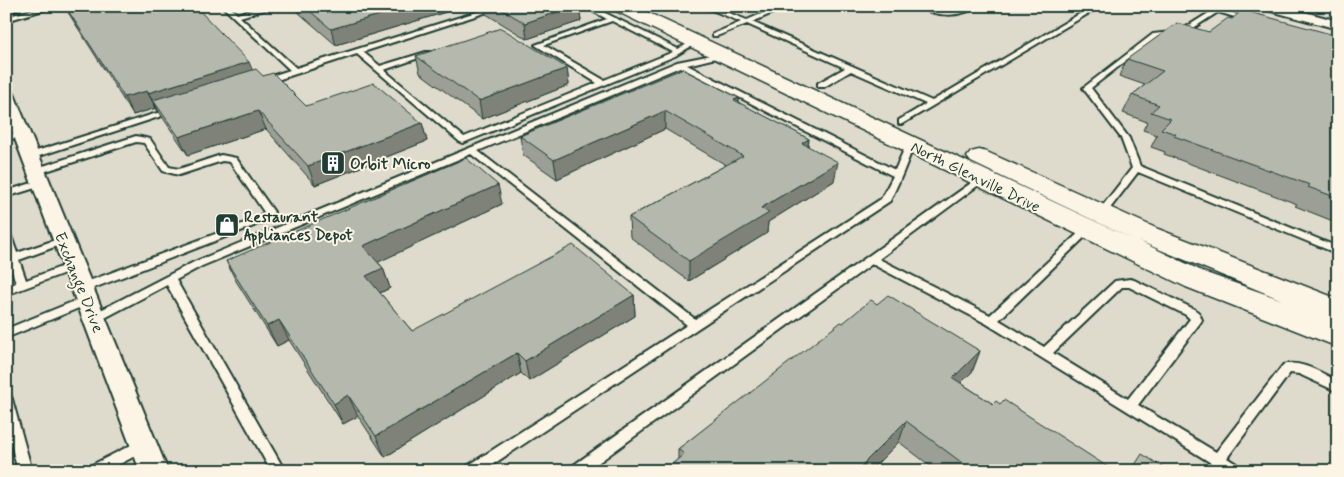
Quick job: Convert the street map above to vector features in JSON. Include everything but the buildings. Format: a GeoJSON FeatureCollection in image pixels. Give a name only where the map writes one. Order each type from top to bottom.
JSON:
{"type":"FeatureCollection","features":[{"type":"Feature","properties":{"kind":"street","name":"North Glenville Drive"},"geometry":{"type":"LineString","coordinates":[[654,6],[714,35],[732,51],[1095,221],[1196,280],[1338,335]]}},
{"type":"Feature","properties":{"kind":"street"},"geometry":{"type":"LineString","coordinates":[[1267,6],[1338,25]]}},
{"type":"Feature","properties":{"kind":"street","name":"North Glenville Drive"},"geometry":{"type":"LineString","coordinates":[[616,13],[695,42],[732,51],[821,84],[981,179],[1211,261],[1338,311]]}},
{"type":"Feature","properties":{"kind":"street"},"geometry":{"type":"LineString","coordinates":[[695,42],[714,35]]}},
{"type":"Feature","properties":{"kind":"street","name":"Exchange Drive"},"geometry":{"type":"LineString","coordinates":[[9,108],[14,136],[36,170],[154,471]]}},
{"type":"Feature","properties":{"kind":"lane"},"geometry":{"type":"LineString","coordinates":[[6,11],[27,6]]}},
{"type":"Feature","properties":{"kind":"lane"},"geometry":{"type":"LineString","coordinates":[[6,19],[54,6]]}},
{"type":"Feature","properties":{"kind":"lane"},"geometry":{"type":"LineString","coordinates":[[225,6],[295,71]]}},
{"type":"Feature","properties":{"kind":"lane"},"geometry":{"type":"LineString","coordinates":[[236,16],[274,6]]}},
{"type":"Feature","properties":{"kind":"lane"},"geometry":{"type":"LineString","coordinates":[[259,82],[503,6]]}},
{"type":"Feature","properties":{"kind":"lane"},"geometry":{"type":"LineString","coordinates":[[586,6],[616,13],[678,52]]}},
{"type":"Feature","properties":{"kind":"lane"},"geometry":{"type":"LineString","coordinates":[[705,6],[747,22],[932,104]]}},
{"type":"Feature","properties":{"kind":"lane"},"geometry":{"type":"LineString","coordinates":[[714,35],[786,6]]}},
{"type":"Feature","properties":{"kind":"lane"},"geometry":{"type":"LineString","coordinates":[[920,6],[949,15],[960,13],[975,6]]}},
{"type":"Feature","properties":{"kind":"lane"},"geometry":{"type":"LineString","coordinates":[[471,471],[885,201],[898,175],[906,134],[932,104],[1098,6]]}},
{"type":"Feature","properties":{"kind":"lane"},"geometry":{"type":"LineString","coordinates":[[1228,6],[1217,10],[1182,32],[1155,35],[1086,88],[1125,138],[1136,168],[1338,251]]}},
{"type":"Feature","properties":{"kind":"lane"},"geometry":{"type":"LineString","coordinates":[[1328,6],[1338,9]]}},
{"type":"Feature","properties":{"kind":"lane"},"geometry":{"type":"LineString","coordinates":[[1217,10],[1254,21]]}},
{"type":"Feature","properties":{"kind":"lane"},"geometry":{"type":"LineString","coordinates":[[603,83],[538,45],[616,13]]}},
{"type":"Feature","properties":{"kind":"lane"},"geometry":{"type":"LineString","coordinates":[[358,51],[463,140],[678,52],[695,42]]}},
{"type":"Feature","properties":{"kind":"lane"},"geometry":{"type":"LineString","coordinates":[[379,69],[434,51]]}},
{"type":"Feature","properties":{"kind":"lane"},"geometry":{"type":"LineString","coordinates":[[88,302],[170,278],[198,264],[680,64],[732,51]]}},
{"type":"Feature","properties":{"kind":"lane"},"geometry":{"type":"LineString","coordinates":[[680,64],[898,175]]}},
{"type":"Feature","properties":{"kind":"lane"},"geometry":{"type":"LineString","coordinates":[[821,84],[851,68]]}},
{"type":"Feature","properties":{"kind":"lane"},"geometry":{"type":"LineString","coordinates":[[6,194],[36,170],[179,109]]}},
{"type":"Feature","properties":{"kind":"lane"},"geometry":{"type":"LineString","coordinates":[[6,334],[88,302],[261,220],[269,212],[233,160],[222,158],[179,172],[166,169],[147,141],[142,140],[136,139],[36,170]]}},
{"type":"Feature","properties":{"kind":"lane"},"geometry":{"type":"LineString","coordinates":[[472,150],[695,325]]}},
{"type":"Feature","properties":{"kind":"lane"},"geometry":{"type":"LineString","coordinates":[[991,322],[1095,221],[1136,168]]}},
{"type":"Feature","properties":{"kind":"lane"},"geometry":{"type":"LineString","coordinates":[[576,471],[981,179]]}},
{"type":"Feature","properties":{"kind":"lane"},"geometry":{"type":"LineString","coordinates":[[6,236],[22,285]]}},
{"type":"Feature","properties":{"kind":"lane"},"geometry":{"type":"LineString","coordinates":[[14,258],[64,240]]}},
{"type":"Feature","properties":{"kind":"lane"},"geometry":{"type":"LineString","coordinates":[[871,259],[991,322],[1236,471]]}},
{"type":"Feature","properties":{"kind":"lane"},"geometry":{"type":"LineString","coordinates":[[6,291],[74,266]]}},
{"type":"Feature","properties":{"kind":"lane"},"geometry":{"type":"LineString","coordinates":[[170,278],[278,471]]}},
{"type":"Feature","properties":{"kind":"lane"},"geometry":{"type":"LineString","coordinates":[[1044,354],[1119,284],[1130,283],[1190,312],[1195,316],[1196,320],[1130,406]]}},
{"type":"Feature","properties":{"kind":"lane"},"geometry":{"type":"LineString","coordinates":[[1218,460],[1287,368],[1301,369],[1338,387]]}},
{"type":"Feature","properties":{"kind":"lane"},"geometry":{"type":"LineString","coordinates":[[6,399],[25,471]]}},
{"type":"Feature","properties":{"kind":"lane"},"geometry":{"type":"LineString","coordinates":[[93,471],[144,444]]}},
{"type":"Feature","properties":{"kind":"shaded area"},"geometry":{"type":"Polygon","coordinates":[[[6,6],[1338,6],[1338,471],[6,471],[6,6]]]}},
{"type":"Feature","properties":{"kind":"place","name":"Orbit Micro"},"geometry":{"type":"Point","coordinates":[333,163]}},
{"type":"Feature","properties":{"kind":"place","name":"Restaurant Appliances Depot"},"geometry":{"type":"Point","coordinates":[227,225]}}]}
